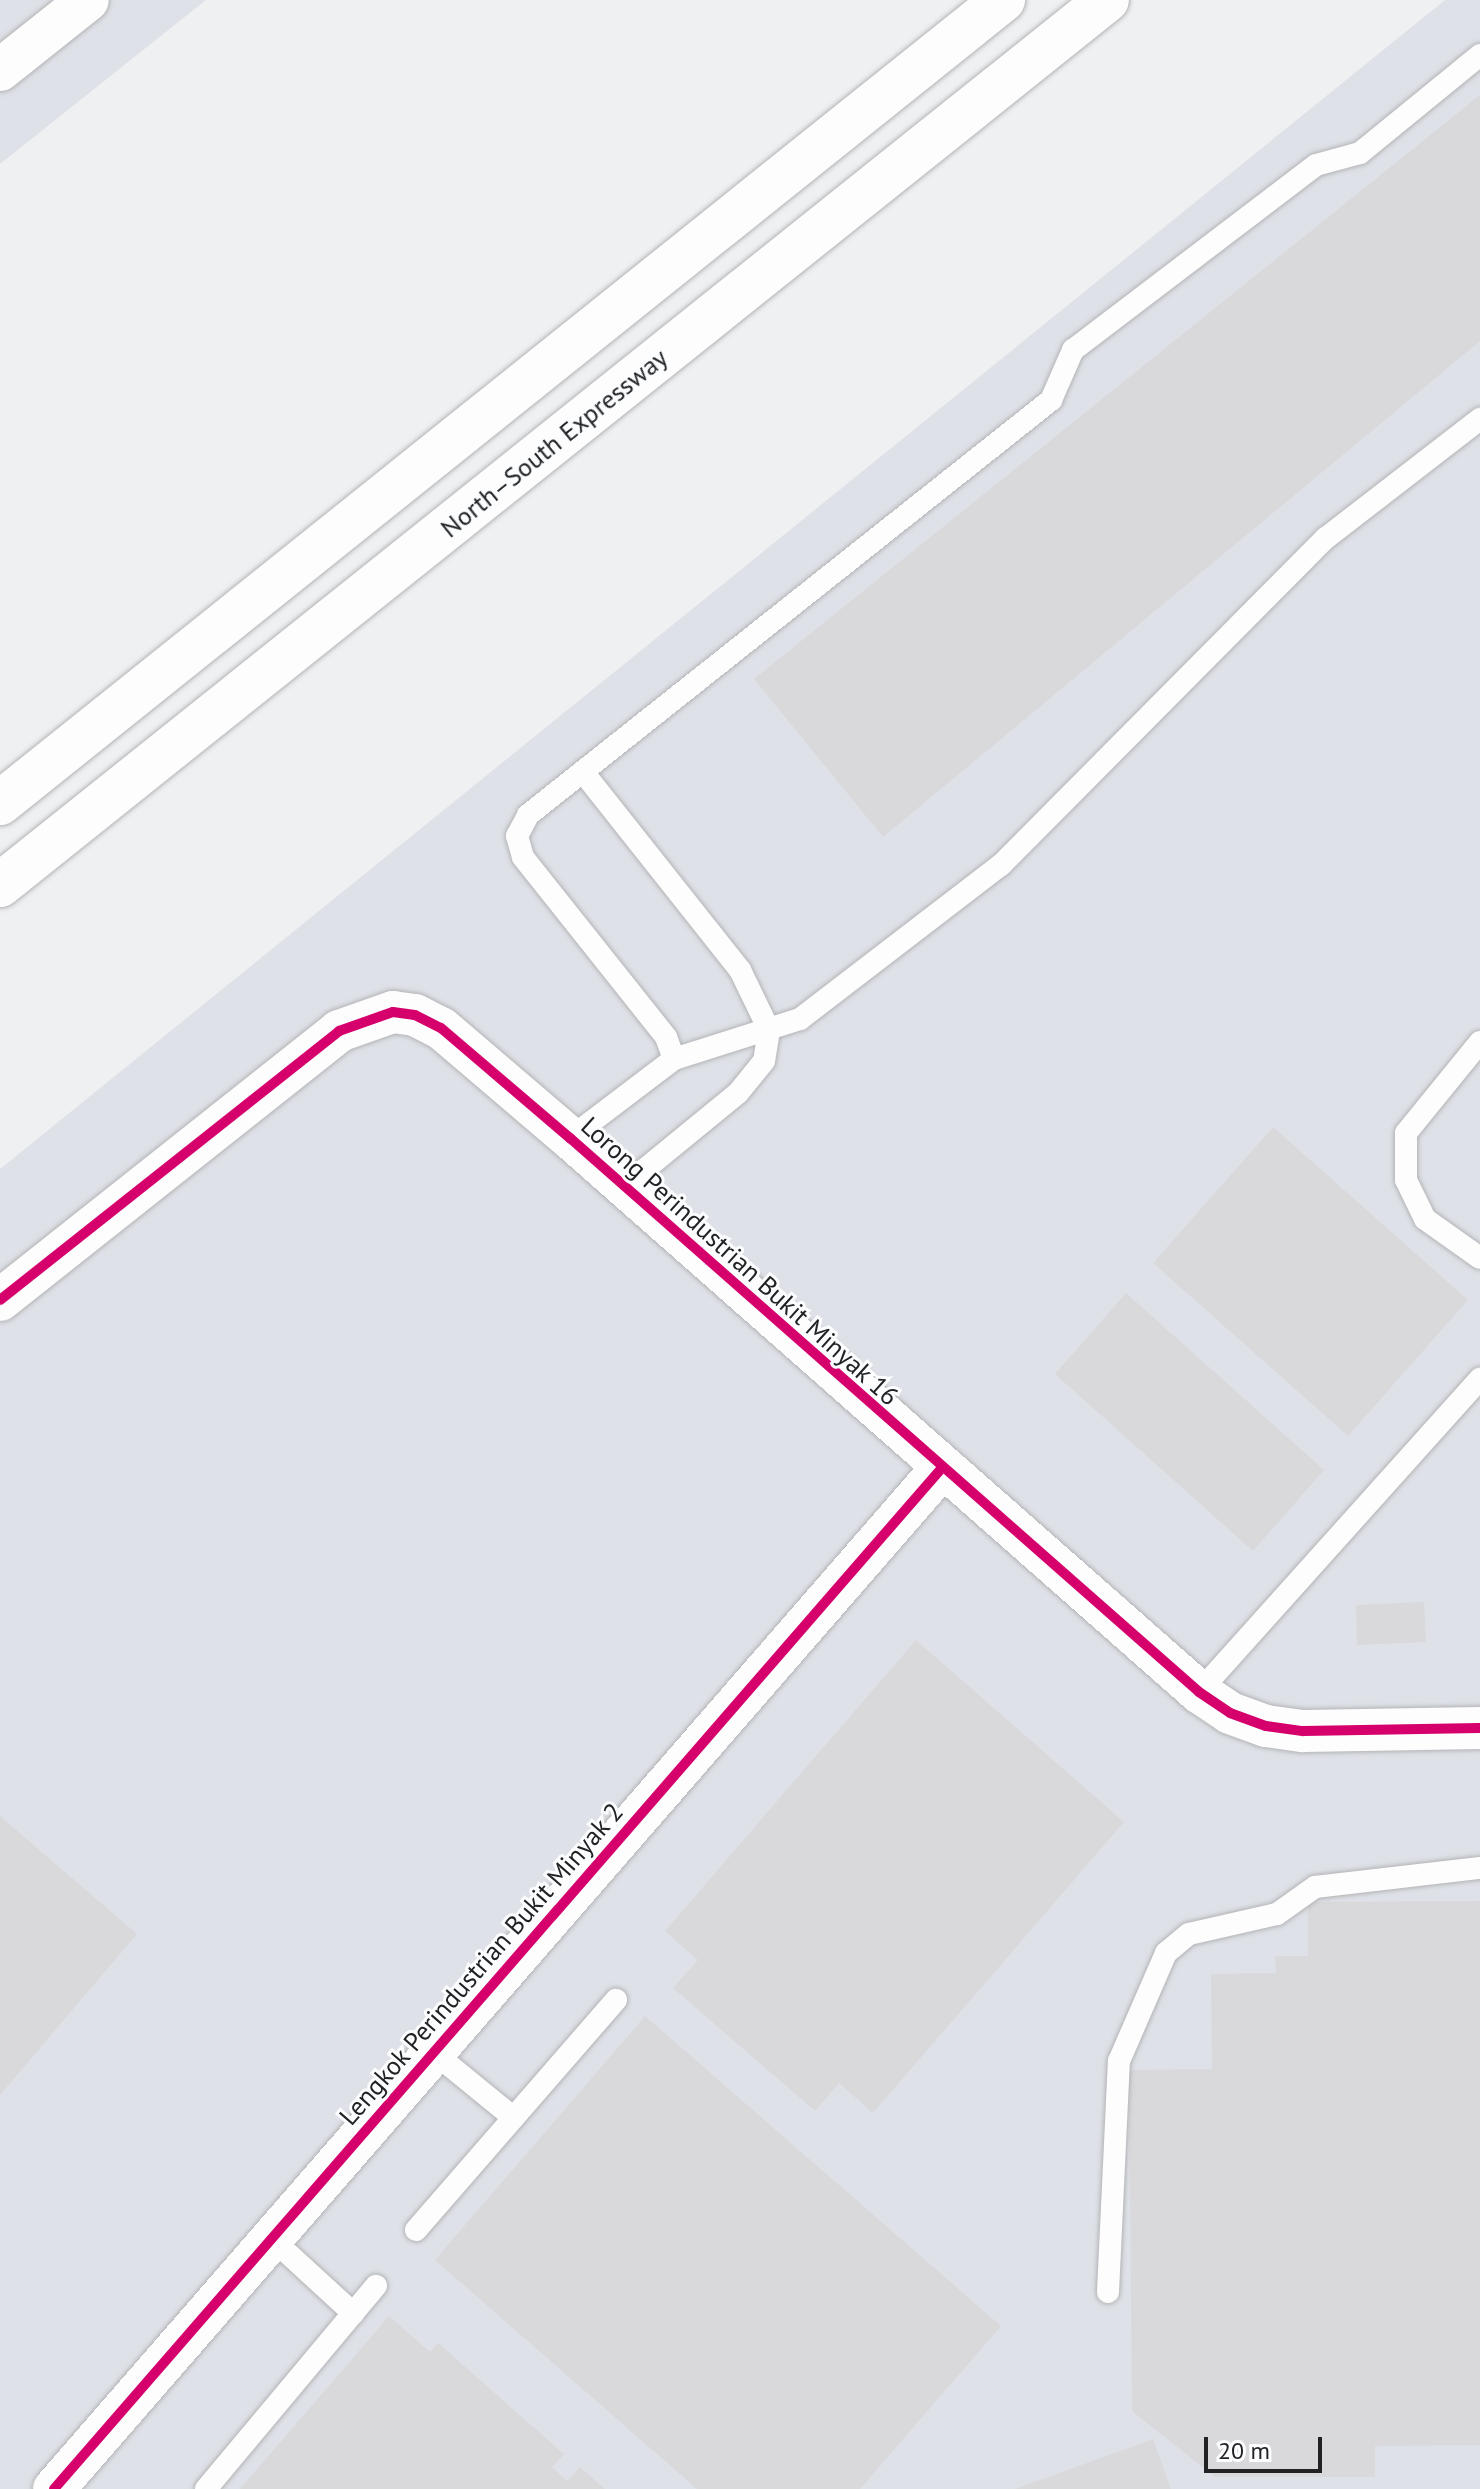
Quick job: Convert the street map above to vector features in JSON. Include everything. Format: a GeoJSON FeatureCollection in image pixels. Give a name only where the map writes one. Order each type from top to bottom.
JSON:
{"type":"FeatureCollection","features":[{"type":"Feature","properties":{"kind":"highway"},"geometry":{"type":"LineString","coordinates":[[0,803],[1003,0]]}},
{"type":"Feature","properties":{"kind":"highway","name":"North–South Expressway"},"geometry":{"type":"LineString","coordinates":[[0,885],[1107,0]]}},
{"type":"Feature","properties":{"kind":"street"},"geometry":{"type":"LineString","coordinates":[[0,70],[88,0]]}},
{"type":"Feature","properties":{"kind":"street","name":"Lorong Perindustrian Bukit Minyak 16"},"geometry":{"type":"LineString","coordinates":[[0,1300],[339,1031],[368,1018],[393,1012],[415,1015],[441,1028],[570,1138],[622,1188],[941,1469],[1199,1692],[1230,1713],[1266,1726],[1303,1731],[1480,1728]]}},
{"type":"Feature","properties":{"kind":"street","name":"Lengkok Perindustrian Bukit Minyak 2"},"geometry":{"type":"LineString","coordinates":[[54,2489],[941,1469]]}},
{"type":"Feature","properties":{"kind":"lane"},"geometry":{"type":"LineString","coordinates":[[674,1059],[666,1037],[518,847],[520,824],[1051,400],[1073,350],[1316,165],[1360,153],[1480,55]]}},
{"type":"Feature","properties":{"kind":"lane"},"geometry":{"type":"LineString","coordinates":[[570,1138],[674,1059],[800,1019],[1001,865],[1326,538],[1480,419]]}},
{"type":"Feature","properties":{"kind":"lane"},"geometry":{"type":"LineString","coordinates":[[583,772],[740,970],[769,1030],[764,1061],[738,1093],[622,1188]]}},
{"type":"Feature","properties":{"kind":"lane"},"geometry":{"type":"LineString","coordinates":[[1480,1042],[1406,1133],[1406,1180],[1425,1219],[1480,1258]]}},
{"type":"Feature","properties":{"kind":"lane"},"geometry":{"type":"LineString","coordinates":[[1199,1692],[1480,1379]]}},
{"type":"Feature","properties":{"kind":"lane"},"geometry":{"type":"LineString","coordinates":[[1108,2292],[1119,2061],[1166,1953],[1189,1934],[1277,1914],[1315,1887],[1480,1868]]}},
{"type":"Feature","properties":{"kind":"lane"},"geometry":{"type":"LineString","coordinates":[[416,2230],[616,2000]]}},
{"type":"Feature","properties":{"kind":"lane"},"geometry":{"type":"LineString","coordinates":[[433,2052],[514,2118]]}},
{"type":"Feature","properties":{"kind":"lane"},"geometry":{"type":"LineString","coordinates":[[270,2237],[353,2313]]}},
{"type":"Feature","properties":{"kind":"lane"},"geometry":{"type":"LineString","coordinates":[[206,2489],[376,2286]]}},
{"type":"Feature","properties":{"kind":"shaded area"},"geometry":{"type":"Polygon","coordinates":[[[0,0],[206,0],[0,164],[0,0]]]}},
{"type":"Feature","properties":{"kind":"shaded area"},"geometry":{"type":"Polygon","coordinates":[[[1445,0],[1480,0],[1480,2489],[0,2489],[0,1169],[1445,0]]]}},
{"type":"Feature","properties":{"kind":"building"},"geometry":{"type":"Polygon","coordinates":[[[1480,95],[1480,341],[883,837],[754,679],[1480,95]]]}},
{"type":"Feature","properties":{"kind":"building"},"geometry":{"type":"Polygon","coordinates":[[[1273,1127],[1468,1300],[1348,1436],[1153,1263],[1273,1127]]]}},
{"type":"Feature","properties":{"kind":"building"},"geometry":{"type":"Polygon","coordinates":[[[1126,1293],[1324,1470],[1253,1551],[1055,1374],[1126,1293]]]}},
{"type":"Feature","properties":{"kind":"building"},"geometry":{"type":"Polygon","coordinates":[[[1424,1602],[1426,1642],[1357,1645],[1356,1605],[1424,1602]]]}},
{"type":"Feature","properties":{"kind":"building"},"geometry":{"type":"Polygon","coordinates":[[[916,1640],[1124,1822],[873,2113],[839,2083],[815,2111],[673,1988],[698,1960],[665,1931],[916,1640]]]}},
{"type":"Feature","properties":{"kind":"building"},"geometry":{"type":"Polygon","coordinates":[[[0,1816],[137,1934],[0,2095],[0,1816]]]}},
{"type":"Feature","properties":{"kind":"building"},"geometry":{"type":"Polygon","coordinates":[[[1480,1901],[1480,2445],[1375,2446],[1375,2477],[1215,2477],[1132,2411],[1129,2070],[1212,2069],[1211,1974],[1276,1973],[1275,1956],[1308,1956],[1308,1902],[1480,1901]]]}},
{"type":"Feature","properties":{"kind":"building"},"geometry":{"type":"Polygon","coordinates":[[[645,2016],[1001,2326],[860,2489],[697,2489],[435,2260],[645,2016]]]}},
{"type":"Feature","properties":{"kind":"building"},"geometry":{"type":"Polygon","coordinates":[[[389,2316],[430,2352],[438,2343],[564,2454],[552,2467],[567,2481],[580,2467],[605,2489],[240,2489],[389,2316]]]}},
{"type":"Feature","properties":{"kind":"building"},"geometry":{"type":"Polygon","coordinates":[[[1153,2439],[1171,2489],[1015,2489],[1153,2439]]]}},
{"type":"Feature","properties":{"kind":"cycle path"},"geometry":{"type":"LineString","coordinates":[[0,1300],[339,1031],[393,1012],[415,1015],[441,1028],[570,1138],[1199,1692],[1230,1713],[1266,1726],[1303,1731],[1480,1728]]}},
{"type":"Feature","properties":{"kind":"cycle path"},"geometry":{"type":"LineString","coordinates":[[54,2489],[941,1469]]}}]}
